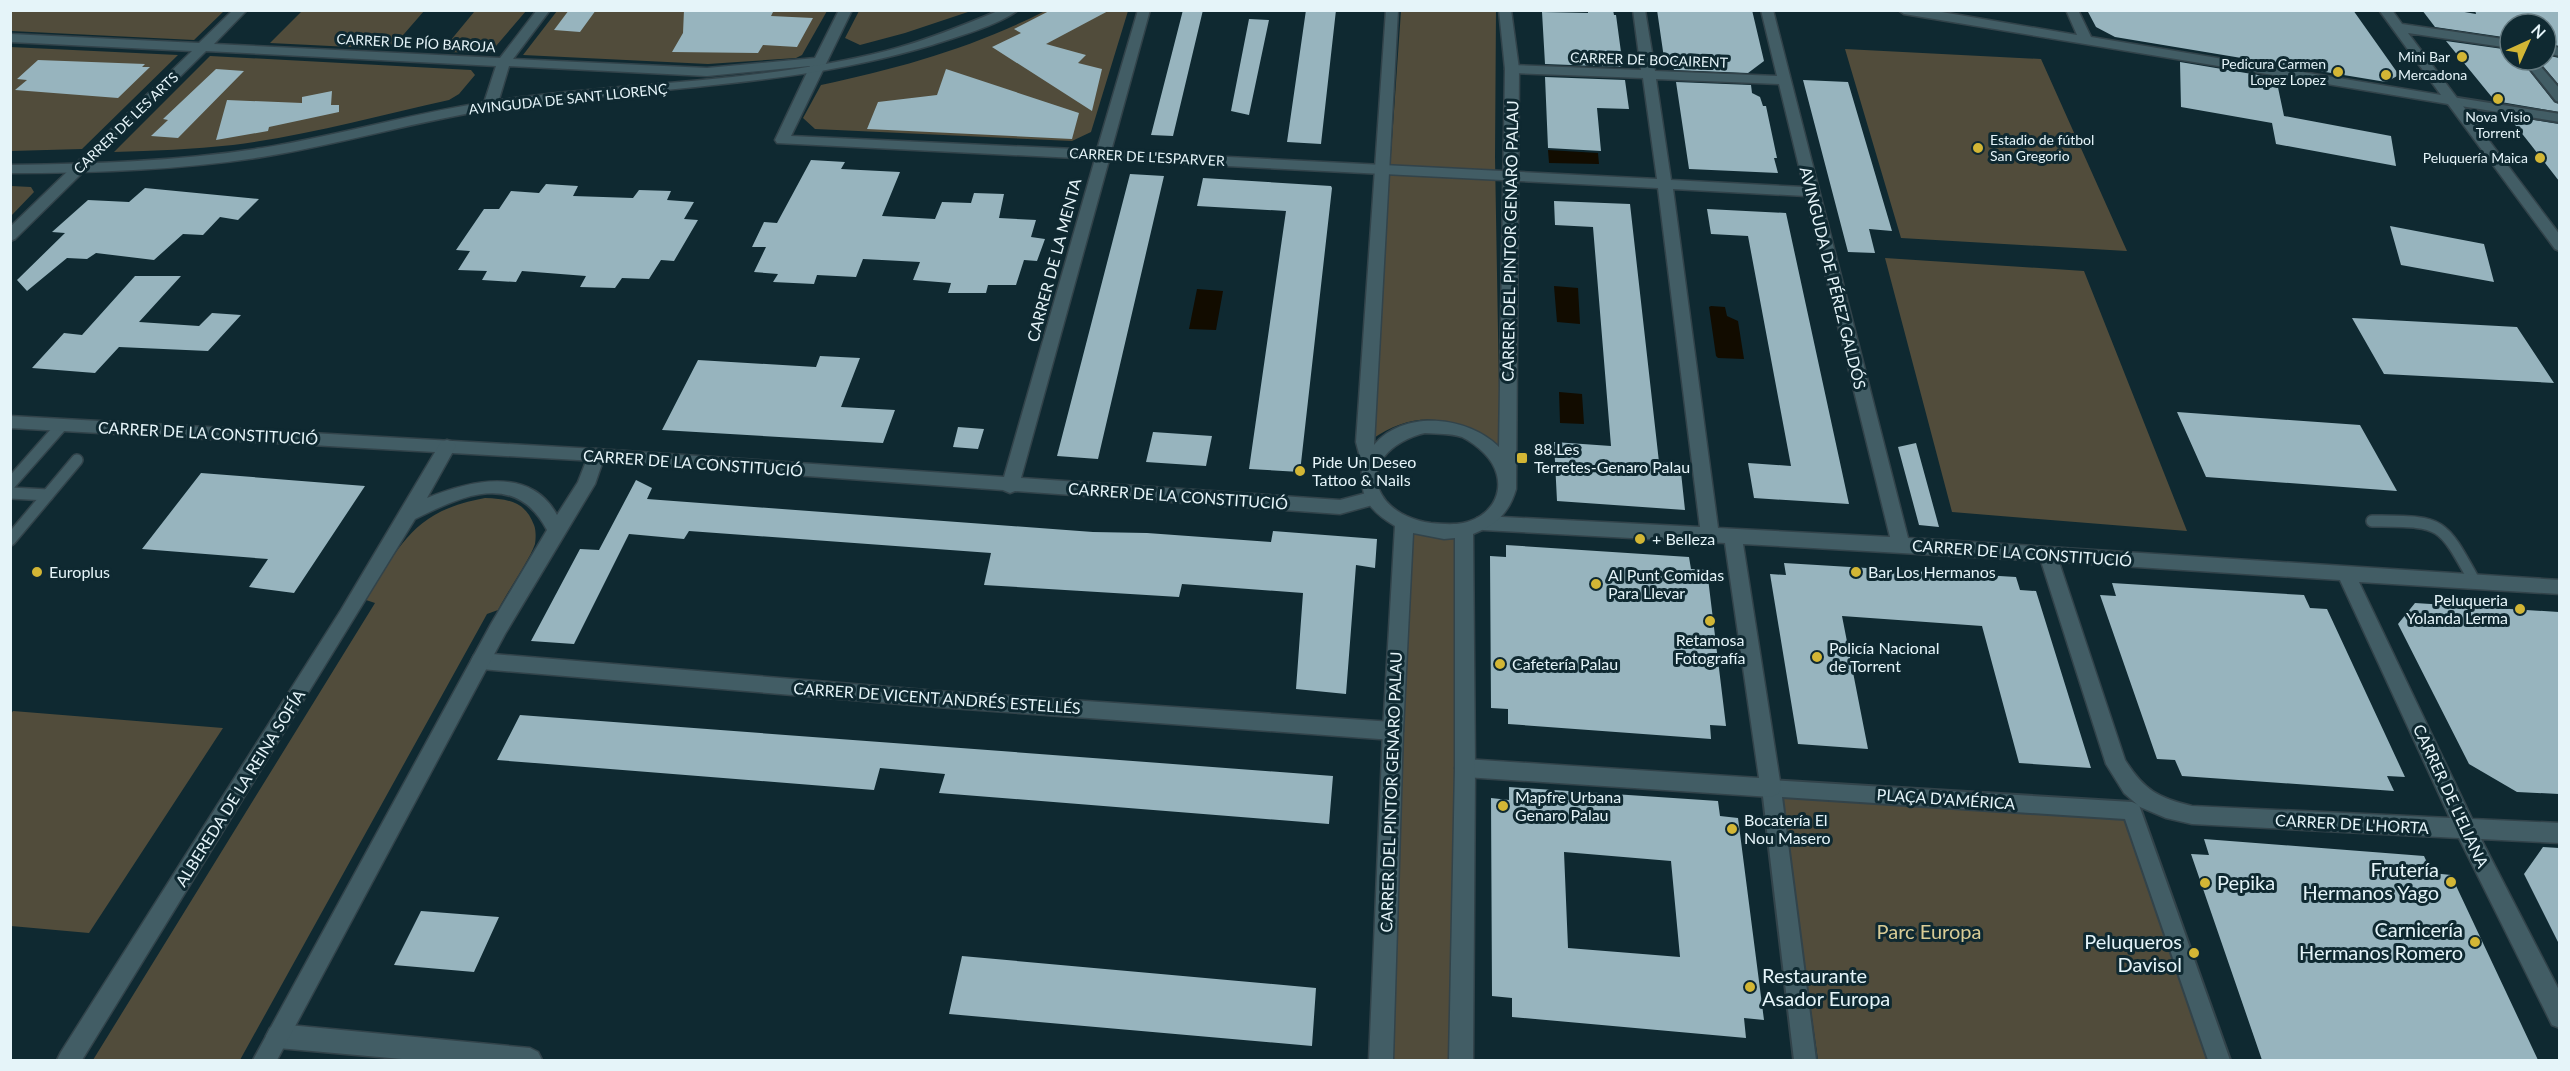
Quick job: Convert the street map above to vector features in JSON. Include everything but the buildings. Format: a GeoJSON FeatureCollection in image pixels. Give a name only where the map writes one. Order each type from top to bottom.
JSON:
{"type":"FeatureCollection","features":[{"type":"Feature","properties":{"kind":"street","name":"CARRER DE LES ARTS"},"geometry":{"type":"LineString","coordinates":[[10,236],[241,10]]}},
{"type":"Feature","properties":{"kind":"street"},"geometry":{"type":"LineString","coordinates":[[490,106],[504,62],[544,10]]}},
{"type":"Feature","properties":{"kind":"street"},"geometry":{"type":"LineString","coordinates":[[816,66],[846,10]]}},
{"type":"Feature","properties":{"kind":"street","name":"AVINGUDA DE SANT LLORENÇ"},"geometry":{"type":"LineString","coordinates":[[10,169],[168,165],[219,159],[297,146],[490,106],[729,83],[816,66],[875,59],[928,44],[1012,10]]}},
{"type":"Feature","properties":{"kind":"street","name":"CARRER DE LA MENTA"},"geometry":{"type":"LineString","coordinates":[[1010,486],[1144,10]]}},
{"type":"Feature","properties":{"kind":"street"},"geometry":{"type":"LineString","coordinates":[[1369,465],[1382,445],[1400,433],[1425,427],[1450,428],[1473,436],[1497,453],[1507,472],[1509,484],[1507,496],[1497,512],[1474,527],[1446,533],[1422,531],[1404,525],[1388,513],[1374,498],[1368,483],[1369,465],[1365,442],[1392,10]]}},
{"type":"Feature","properties":{"kind":"street","name":"CARRER DEL PINTOR GENARO PALAU"},"geometry":{"type":"LineString","coordinates":[[1505,10],[1512,69],[1507,472]]}},
{"type":"Feature","properties":{"kind":"street"},"geometry":{"type":"LineString","coordinates":[[1640,10],[1710,535]]}},
{"type":"Feature","properties":{"kind":"street","name":"AVINGUDA DE PÉREZ GALDÓS"},"geometry":{"type":"LineString","coordinates":[[1767,10],[1901,545]]}},
{"type":"Feature","properties":{"kind":"street"},"geometry":{"type":"LineString","coordinates":[[1904,10],[2559,118]]}},
{"type":"Feature","properties":{"kind":"street"},"geometry":{"type":"LineString","coordinates":[[2072,10],[2086,41]]}},
{"type":"Feature","properties":{"kind":"street"},"geometry":{"type":"LineString","coordinates":[[2385,10],[2452,101],[2552,226],[2559,246]]}},
{"type":"Feature","properties":{"kind":"street"},"geometry":{"type":"LineString","coordinates":[[2397,27],[2498,42]]}},
{"type":"Feature","properties":{"kind":"street","name":"CARRER DE PÍO BAROJA"},"geometry":{"type":"LineString","coordinates":[[10,38],[707,72],[816,66]]}},
{"type":"Feature","properties":{"kind":"street","name":"CARRER DE L'ESPARVER"},"geometry":{"type":"LineString","coordinates":[[816,66],[782,140],[1103,154],[1812,192]]}},
{"type":"Feature","properties":{"kind":"street","name":"CARRER DE BOCAIRENT"},"geometry":{"type":"LineString","coordinates":[[1512,69],[1784,80]]}},
{"type":"Feature","properties":{"kind":"street"},"geometry":{"type":"LineString","coordinates":[[2538,72],[2559,98]]}},
{"type":"Feature","properties":{"kind":"street","name":"CARRER DE LA CONSTITUCIÓ"},"geometry":{"type":"LineString","coordinates":[[10,422],[596,455],[1010,486],[1340,507],[1374,498]]}},
{"type":"Feature","properties":{"kind":"street","name":"ALBEREDA DE LA REINA SOFÍA"},"geometry":{"type":"LineString","coordinates":[[69,1060],[410,514],[447,446]]}},
{"type":"Feature","properties":{"kind":"street"},"geometry":{"type":"LineString","coordinates":[[265,1060],[481,661],[556,530],[586,484],[596,455]]}},
{"type":"Feature","properties":{"kind":"street"},"geometry":{"type":"LineString","coordinates":[[410,514],[449,495],[474,487],[511,488],[527,494],[542,504],[551,516],[556,530]]}},
{"type":"Feature","properties":{"kind":"street","name":"CARRER DEL PINTOR GENARO PALAU"},"geometry":{"type":"LineString","coordinates":[[1382,1060],[1393,731],[1404,525]]}},
{"type":"Feature","properties":{"kind":"street"},"geometry":{"type":"LineString","coordinates":[[1461,1060],[1465,768],[1474,527]]}},
{"type":"Feature","properties":{"kind":"street","name":"CARRER DE LA CONSTITUCIÓ"},"geometry":{"type":"LineString","coordinates":[[1474,527],[1710,535],[1901,545],[2559,587]]}},
{"type":"Feature","properties":{"kind":"street"},"geometry":{"type":"LineString","coordinates":[[1733,537],[1771,788],[1805,1060]]}},
{"type":"Feature","properties":{"kind":"street","name":"CARRER DE L'HORTA"},"geometry":{"type":"LineString","coordinates":[[2048,556],[2116,764],[2129,785],[2146,801],[2163,809],[2192,815],[2559,833]]}},
{"type":"Feature","properties":{"kind":"street","name":"CARRER DE L'ELIANA"},"geometry":{"type":"LineString","coordinates":[[2346,573],[2466,830],[2559,1017]]}},
{"type":"Feature","properties":{"kind":"street","name":"CARRER DE VICENT ANDRÉS ESTELLÉS"},"geometry":{"type":"LineString","coordinates":[[481,661],[926,698],[1393,731]]}},
{"type":"Feature","properties":{"kind":"street"},"geometry":{"type":"LineString","coordinates":[[1465,768],[1771,788]]}},
{"type":"Feature","properties":{"kind":"street","name":"PLAÇA D'AMÉRICA"},"geometry":{"type":"LineString","coordinates":[[1771,788],[2132,811],[2219,1060]]}},
{"type":"Feature","properties":{"kind":"street"},"geometry":{"type":"LineString","coordinates":[[278,1036],[530,1060]]}},
{"type":"Feature","properties":{"kind":"lane"},"geometry":{"type":"LineString","coordinates":[[10,484],[62,425]]}},
{"type":"Feature","properties":{"kind":"lane"},"geometry":{"type":"LineString","coordinates":[[10,540],[77,460]]}},
{"type":"Feature","properties":{"kind":"lane"},"geometry":{"type":"LineString","coordinates":[[10,493],[48,495]]}},
{"type":"Feature","properties":{"kind":"lane"},"geometry":{"type":"LineString","coordinates":[[2372,521],[2431,524],[2443,530],[2475,582]]}},
{"type":"Feature","properties":{"kind":"green space"},"geometry":{"type":"Polygon","coordinates":[[[859,10],[971,11],[860,45],[845,38],[859,10]]]}},
{"type":"Feature","properties":{"kind":"green space"},"geometry":{"type":"Polygon","coordinates":[[[10,11],[224,11],[194,40],[11,31],[10,11]]]}},
{"type":"Feature","properties":{"kind":"green space"},"geometry":{"type":"Polygon","coordinates":[[[302,11],[424,11],[391,49],[270,43],[302,11]]]}},
{"type":"Feature","properties":{"kind":"green space"},"geometry":{"type":"Polygon","coordinates":[[[459,11],[526,11],[490,53],[441,52],[474,12],[459,11]]]}},
{"type":"Feature","properties":{"kind":"green space"},"geometry":{"type":"Polygon","coordinates":[[[557,11],[827,11],[802,55],[796,58],[708,64],[523,55],[557,11]]]}},
{"type":"Feature","properties":{"kind":"green space"},"geometry":{"type":"Polygon","coordinates":[[[1045,11],[1128,11],[1091,132],[1072,141],[815,129],[803,118],[821,85],[879,71],[963,46],[1045,11]]]}},
{"type":"Feature","properties":{"kind":"green space"},"geometry":{"type":"Polygon","coordinates":[[[1401,11],[1496,11],[1495,157],[1500,449],[1468,429],[1437,420],[1405,423],[1371,440],[1401,11]]]}},
{"type":"Feature","properties":{"kind":"green space"},"geometry":{"type":"Polygon","coordinates":[[[10,47],[178,55],[82,149],[11,151],[10,47]]]}},
{"type":"Feature","properties":{"kind":"green space","name":"Estadio de fútbol San Gregorio"},"geometry":{"type":"Polygon","coordinates":[[[1845,49],[2041,59],[2127,251],[1901,238],[1845,49]]]}},
{"type":"Feature","properties":{"kind":"green space"},"geometry":{"type":"Polygon","coordinates":[[[210,56],[471,70],[475,75],[459,94],[449,100],[314,131],[233,145],[114,152],[210,56]]]}},
{"type":"Feature","properties":{"kind":"green space"},"geometry":{"type":"Polygon","coordinates":[[[11,186],[31,187],[34,192],[11,216],[11,186]]]}},
{"type":"Feature","properties":{"kind":"green space"},"geometry":{"type":"Polygon","coordinates":[[[1885,258],[2084,271],[2187,531],[1952,512],[1885,258]]]}},
{"type":"Feature","properties":{"kind":"green space"},"geometry":{"type":"Polygon","coordinates":[[[485,498],[515,503],[526,511],[535,529],[536,537],[532,551],[498,610],[487,614],[240,1060],[93,1060],[375,603],[366,600],[389,562],[412,533],[425,521],[461,504],[485,498]]]}},
{"type":"Feature","properties":{"kind":"green space"},"geometry":{"type":"Polygon","coordinates":[[[1404,525],[1464,531],[1459,1060],[1385,1060],[1404,525]]]}},
{"type":"Feature","properties":{"kind":"green space"},"geometry":{"type":"Polygon","coordinates":[[[13,711],[223,728],[89,933],[11,926],[10,715],[13,711]]]}},
{"type":"Feature","properties":{"kind":"green space","name":"Parc Europa"},"geometry":{"type":"Polygon","coordinates":[[[1780,794],[2124,817],[2210,1060],[1818,1060],[1780,794]]]}},
{"type":"Feature","properties":{"kind":"shaded area"},"geometry":{"type":"Polygon","coordinates":[[[1548,150],[1598,153],[1599,164],[1549,163],[1548,150]]]}},
{"type":"Feature","properties":{"kind":"shaded area"},"geometry":{"type":"Polygon","coordinates":[[[1554,286],[1578,288],[1580,324],[1557,322],[1554,286]]]}},
{"type":"Feature","properties":{"kind":"shaded area"},"geometry":{"type":"Polygon","coordinates":[[[1197,289],[1223,291],[1216,330],[1189,329],[1197,289]]]}},
{"type":"Feature","properties":{"kind":"shaded area"},"geometry":{"type":"Polygon","coordinates":[[[1709,307],[1725,307],[1727,316],[1738,321],[1744,359],[1716,356],[1709,307]]]}},
{"type":"Feature","properties":{"kind":"shaded area"},"geometry":{"type":"Polygon","coordinates":[[[1559,392],[1582,394],[1584,424],[1560,423],[1559,392]]]}},
{"type":"Feature","properties":{"kind":"place","name":"Mini Bar"},"geometry":{"type":"Point","coordinates":[2462,57]}},
{"type":"Feature","properties":{"kind":"place","name":"Pedicura Carmen Lopez Lopez"},"geometry":{"type":"Point","coordinates":[2338,72]}},
{"type":"Feature","properties":{"kind":"place","name":"Mercadona"},"geometry":{"type":"Point","coordinates":[2386,75]}},
{"type":"Feature","properties":{"kind":"place","name":"Nova Visio Torrent"},"geometry":{"type":"Point","coordinates":[2498,99]}},
{"type":"Feature","properties":{"kind":"place","name":"Estadio de fútbol San Gregorio"},"geometry":{"type":"Point","coordinates":[1978,148]}},
{"type":"Feature","properties":{"kind":"place","name":"Peluquería Maica"},"geometry":{"type":"Point","coordinates":[2540,158]}},
{"type":"Feature","properties":{"kind":"place","name":"88.Les Terretes-Genaro Palau"},"geometry":{"type":"Point","coordinates":[1522,458]}},
{"type":"Feature","properties":{"kind":"place","name":"Pide Un Deseo Tattoo & Nails"},"geometry":{"type":"Point","coordinates":[1300,471]}},
{"type":"Feature","properties":{"kind":"place","name":"+ Belleza"},"geometry":{"type":"Point","coordinates":[1640,539]}},
{"type":"Feature","properties":{"kind":"place","name":"Europlus"},"geometry":{"type":"Point","coordinates":[37,572]}},
{"type":"Feature","properties":{"kind":"place","name":"Bar Los Hermanos"},"geometry":{"type":"Point","coordinates":[1856,572]}},
{"type":"Feature","properties":{"kind":"place","name":"Al Punt Comidas Para Llevar"},"geometry":{"type":"Point","coordinates":[1596,584]}},
{"type":"Feature","properties":{"kind":"place","name":"Peluqueria Yolanda Lerma"},"geometry":{"type":"Point","coordinates":[2520,609]}},
{"type":"Feature","properties":{"kind":"place","name":"Retamosa Fotografía"},"geometry":{"type":"Point","coordinates":[1710,621]}},
{"type":"Feature","properties":{"kind":"place","name":"Policía Nacional de Torrent"},"geometry":{"type":"Point","coordinates":[1817,657]}},
{"type":"Feature","properties":{"kind":"place","name":"Cafetería Palau"},"geometry":{"type":"Point","coordinates":[1500,664]}},
{"type":"Feature","properties":{"kind":"place","name":"Mapfre Urbana Genaro Palau"},"geometry":{"type":"Point","coordinates":[1503,806]}},
{"type":"Feature","properties":{"kind":"place","name":"Bocatería El Nou Masero"},"geometry":{"type":"Point","coordinates":[1732,829]}},
{"type":"Feature","properties":{"kind":"place","name":"Frutería Hermanos Yago"},"geometry":{"type":"Point","coordinates":[2451,882]}},
{"type":"Feature","properties":{"kind":"place","name":"Pepika"},"geometry":{"type":"Point","coordinates":[2205,883]}},
{"type":"Feature","properties":{"kind":"place","name":"Carnicería Hermanos Romero"},"geometry":{"type":"Point","coordinates":[2475,942]}},
{"type":"Feature","properties":{"kind":"place","name":"Peluqueros Davisol"},"geometry":{"type":"Point","coordinates":[2194,953]}},
{"type":"Feature","properties":{"kind":"place","name":"Restaurante Asador Europa"},"geometry":{"type":"Point","coordinates":[1750,987]}}]}
